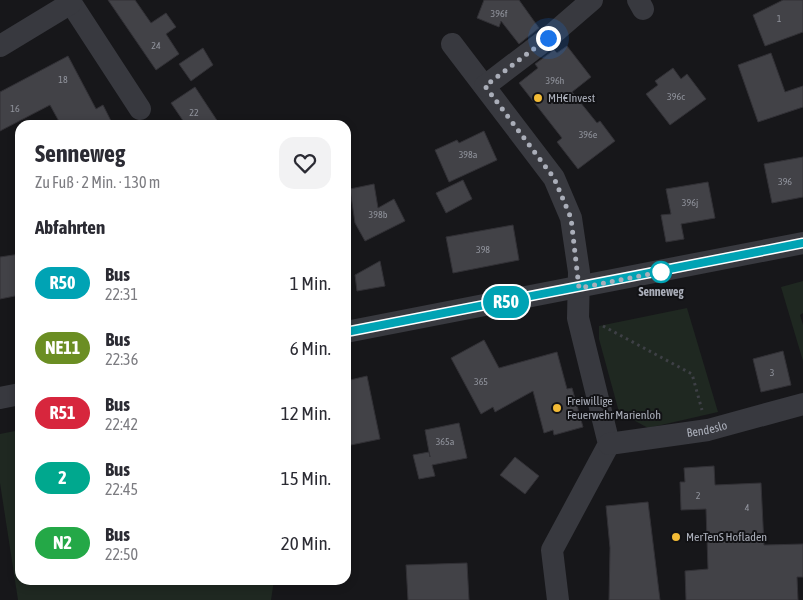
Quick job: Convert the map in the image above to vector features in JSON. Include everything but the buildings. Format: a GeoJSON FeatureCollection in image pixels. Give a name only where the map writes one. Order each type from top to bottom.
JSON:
{"type":"FeatureCollection","features":[{"type":"Feature","properties":{"kind":"street"},"geometry":{"type":"LineString","coordinates":[[485,86],[548,38],[592,0]]}},
{"type":"Feature","properties":{"kind":"street"},"geometry":{"type":"LineString","coordinates":[[0,46],[70,1],[140,109]]}},
{"type":"Feature","properties":{"kind":"street"},"geometry":{"type":"LineString","coordinates":[[452,44],[554,178],[571,218],[579,288],[578,318],[609,444],[552,550],[558,600]]}},
{"type":"Feature","properties":{"kind":"street"},"geometry":{"type":"LineString","coordinates":[[351,331],[803,243]]}},
{"type":"Feature","properties":{"kind":"street"},"geometry":{"type":"LineString","coordinates":[[0,398],[15,395]]}},
{"type":"Feature","properties":{"kind":"street","name":"Bendeslo"},"geometry":{"type":"LineString","coordinates":[[609,444],[708,430],[803,404]]}},
{"type":"Feature","properties":{"kind":"path"},"geometry":{"type":"LineString","coordinates":[[578,318],[599,325],[692,374],[708,430]]}},
{"type":"Feature","properties":{"kind":"shaded area"},"geometry":{"type":"Polygon","coordinates":[[[803,281],[803,313],[800,315],[803,325],[803,361],[781,287],[803,281]]]}},
{"type":"Feature","properties":{"kind":"shaded area"},"geometry":{"type":"Polygon","coordinates":[[[687,308],[718,412],[648,428],[619,412],[599,339],[599,326],[687,308]]]}},
{"type":"Feature","properties":{"kind":"shaded area"},"geometry":{"type":"Polygon","coordinates":[[[15,431],[15,580],[0,483],[0,434],[15,431]]]}},
{"type":"Feature","properties":{"kind":"shaded area"},"geometry":{"type":"Polygon","coordinates":[[[16,585],[273,585],[271,600],[18,600],[16,585]]]}},
{"type":"Feature","properties":{"kind":"bus line","name":"R50"},"geometry":{"type":"LineString","coordinates":[[351,331],[803,243]]}},
{"type":"Feature","properties":{"kind":"place","name":"MH€Invest"},"geometry":{"type":"Point","coordinates":[538,98]}},
{"type":"Feature","properties":{"kind":"place","name":"Senneweg"},"geometry":{"type":"Point","coordinates":[661,272]}},
{"type":"Feature","properties":{"kind":"place","name":"Freiwillige Feuerwehr Marienloh"},"geometry":{"type":"Point","coordinates":[557,408]}},
{"type":"Feature","properties":{"kind":"place","name":"MerTenS Hofladen"},"geometry":{"type":"Point","coordinates":[676,537]}},
{"type":"Feature","properties":{"kind":"route"},"geometry":{"type":"LineString","coordinates":[[548,38],[485,86],[554,178],[571,218],[579,272],[579,288],[670,270],[661,272]]}}]}
